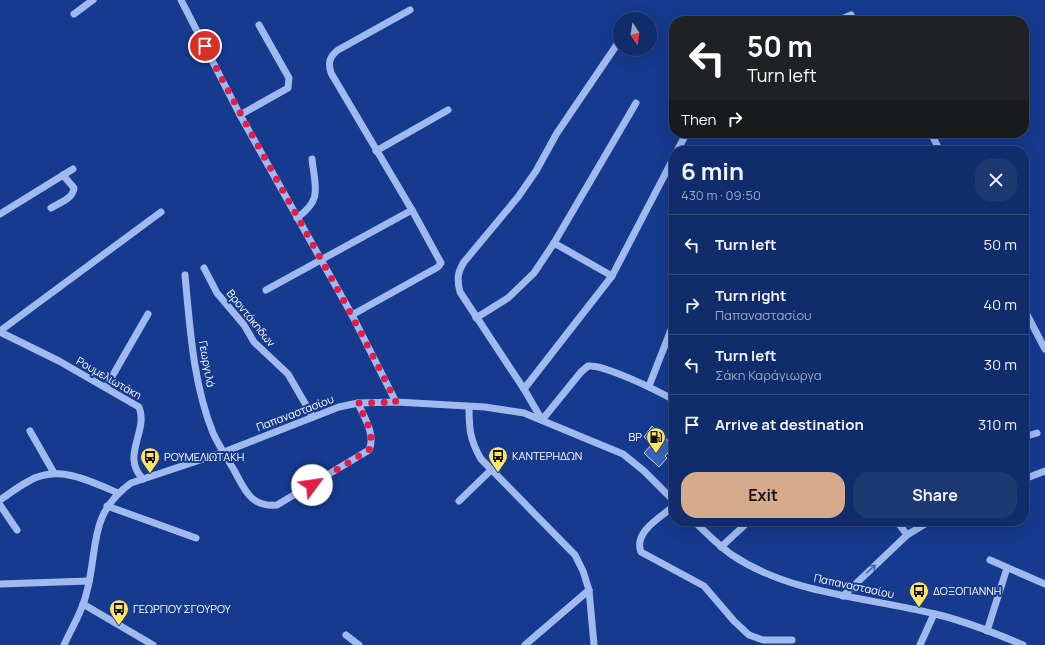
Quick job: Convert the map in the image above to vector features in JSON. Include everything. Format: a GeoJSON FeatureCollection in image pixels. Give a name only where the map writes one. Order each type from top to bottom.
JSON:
{"type":"FeatureCollection","features":[{"type":"Feature","properties":{"kind":"street"},"geometry":{"type":"LineString","coordinates":[[74,14],[94,0]]}},
{"type":"Feature","properties":{"kind":"street"},"geometry":{"type":"LineString","coordinates":[[181,0],[240,115],[352,315],[396,402]]}},
{"type":"Feature","properties":{"kind":"street"},"geometry":{"type":"LineString","coordinates":[[352,315],[438,267],[441,263],[412,210],[331,73],[328,65],[329,59],[338,50],[410,10]]}},
{"type":"Feature","properties":{"kind":"street"},"geometry":{"type":"LineString","coordinates":[[240,115],[288,88],[289,85],[289,78],[259,25]]}},
{"type":"Feature","properties":{"kind":"street"},"geometry":{"type":"LineString","coordinates":[[613,50],[558,133],[527,184],[458,270],[457,278],[460,292],[524,388],[542,420],[581,372],[588,366],[598,367],[649,386],[669,397]]}},
{"type":"Feature","properties":{"kind":"street"},"geometry":{"type":"LineString","coordinates":[[476,318],[517,290],[534,273],[554,242],[636,103]]}},
{"type":"Feature","properties":{"kind":"street"},"geometry":{"type":"LineString","coordinates":[[376,151],[448,110]]}},
{"type":"Feature","properties":{"kind":"street"},"geometry":{"type":"LineString","coordinates":[[297,218],[310,209],[315,200],[312,159]]}},
{"type":"Feature","properties":{"kind":"street"},"geometry":{"type":"LineString","coordinates":[[524,388],[612,276],[669,167]]}},
{"type":"Feature","properties":{"kind":"street"},"geometry":{"type":"LineString","coordinates":[[0,214],[73,169]]}},
{"type":"Feature","properties":{"kind":"street"},"geometry":{"type":"LineString","coordinates":[[51,208],[71,196],[73,192],[74,188],[63,175]]}},
{"type":"Feature","properties":{"kind":"street"},"geometry":{"type":"LineString","coordinates":[[266,290],[322,261],[412,210]]}},
{"type":"Feature","properties":{"kind":"street"},"geometry":{"type":"LineString","coordinates":[[0,332],[161,212]]}},
{"type":"Feature","properties":{"kind":"street"},"geometry":{"type":"LineString","coordinates":[[554,242],[612,276]]}},
{"type":"Feature","properties":{"kind":"street","name":"Βροντάκηδων"},"geometry":{"type":"LineString","coordinates":[[204,268],[217,293],[244,325],[254,342],[288,374],[313,417]]}},
{"type":"Feature","properties":{"kind":"street","name":"Γεωργιλά"},"geometry":{"type":"LineString","coordinates":[[185,274],[190,330],[197,380],[213,433],[244,490],[252,499],[268,506],[277,505],[369,450],[372,443],[371,434],[358,403]]}},
{"type":"Feature","properties":{"kind":"street"},"geometry":{"type":"LineString","coordinates":[[106,387],[148,314]]}},
{"type":"Feature","properties":{"kind":"street"},"geometry":{"type":"LineString","coordinates":[[1029,319],[1045,350]]}},
{"type":"Feature","properties":{"kind":"street","name":"Ρουμελιωτάκη"},"geometry":{"type":"LineString","coordinates":[[0,332],[106,387],[139,406],[142,415],[135,444],[134,468],[143,479]]}},
{"type":"Feature","properties":{"kind":"street"},"geometry":{"type":"LineString","coordinates":[[649,386],[669,335]]}},
{"type":"Feature","properties":{"kind":"street","name":"Παπαναστασίου"},"geometry":{"type":"LineString","coordinates":[[64,645],[83,604],[89,581],[93,551],[107,506],[118,493],[131,483],[224,452],[338,407],[358,403],[396,402],[507,410],[542,420],[556,428],[623,454],[644,471],[669,496]]}},
{"type":"Feature","properties":{"kind":"street"},"geometry":{"type":"LineString","coordinates":[[469,407],[469,432],[473,446],[481,460],[576,555],[584,571],[589,590],[594,645]]}},
{"type":"Feature","properties":{"kind":"street"},"geometry":{"type":"LineString","coordinates":[[30,431],[54,473]]}},
{"type":"Feature","properties":{"kind":"street"},"geometry":{"type":"LineString","coordinates":[[1029,435],[1037,433]]}},
{"type":"Feature","properties":{"kind":"street"},"geometry":{"type":"LineString","coordinates":[[459,501],[491,470]]}},
{"type":"Feature","properties":{"kind":"street"},"geometry":{"type":"LineString","coordinates":[[1029,477],[1045,471]]}},
{"type":"Feature","properties":{"kind":"street"},"geometry":{"type":"LineString","coordinates":[[0,500],[29,480],[40,475],[54,473],[81,478],[118,493]]}},
{"type":"Feature","properties":{"kind":"street"},"geometry":{"type":"LineString","coordinates":[[0,506],[17,530]]}},
{"type":"Feature","properties":{"kind":"street"},"geometry":{"type":"LineString","coordinates":[[107,506],[196,538]]}},
{"type":"Feature","properties":{"kind":"street"},"geometry":{"type":"LineString","coordinates":[[669,510],[642,532],[639,542],[641,552],[704,586],[734,621],[749,635],[764,640],[792,640]]}},
{"type":"Feature","properties":{"kind":"street","name":"Παπαναστασίου"},"geometry":{"type":"LineString","coordinates":[[699,526],[721,547],[749,565],[770,574],[843,596],[934,614],[960,621],[1019,644]]}},
{"type":"Feature","properties":{"kind":"street"},"geometry":{"type":"LineString","coordinates":[[721,547],[744,526]]}},
{"type":"Feature","properties":{"kind":"street"},"geometry":{"type":"LineString","coordinates":[[901,526],[907,535]]}},
{"type":"Feature","properties":{"kind":"street"},"geometry":{"type":"LineString","coordinates":[[843,596],[907,535],[922,526]]}},
{"type":"Feature","properties":{"kind":"street"},"geometry":{"type":"LineString","coordinates":[[990,560],[1045,584]]}},
{"type":"Feature","properties":{"kind":"street"},"geometry":{"type":"LineString","coordinates":[[987,631],[1007,568]]}},
{"type":"Feature","properties":{"kind":"street"},"geometry":{"type":"LineString","coordinates":[[0,584],[89,581]]}},
{"type":"Feature","properties":{"kind":"street"},"geometry":{"type":"LineString","coordinates":[[525,645],[589,590]]}},
{"type":"Feature","properties":{"kind":"street"},"geometry":{"type":"LineString","coordinates":[[83,604],[153,645]]}},
{"type":"Feature","properties":{"kind":"street"},"geometry":{"type":"LineString","coordinates":[[920,645],[934,614]]}},
{"type":"Feature","properties":{"kind":"street"},"geometry":{"type":"LineString","coordinates":[[346,635],[359,645]]}},
{"type":"Feature","properties":{"kind":"building"},"geometry":{"type":"Polygon","coordinates":[[[652,426],[669,441],[669,452],[665,456],[667,458],[659,467],[644,453],[652,444],[644,437],[652,426]]]}},
{"type":"Feature","properties":{"kind":"place","name":"BP"},"geometry":{"type":"Point","coordinates":[656,454]}},
{"type":"Feature","properties":{"kind":"place","name":"ΚΑΝΤΕΡΗΔΩΝ"},"geometry":{"type":"Point","coordinates":[498,473]}},
{"type":"Feature","properties":{"kind":"place","name":"ΡΟΥΜΕΛΙΩΤΑΚΗ"},"geometry":{"type":"Point","coordinates":[150,474]}},
{"type":"Feature","properties":{"kind":"place","name":"ΔΟΞΟΓΙΑΝΝΗ"},"geometry":{"type":"Point","coordinates":[919,608]}},
{"type":"Feature","properties":{"kind":"place","name":"ΓΕΩΡΓΙΟΥ ΣΓΟΥΡΟΥ"},"geometry":{"type":"Point","coordinates":[119,626]}},
{"type":"Feature","properties":{"kind":"route"},"geometry":{"type":"LineString","coordinates":[[205,46],[240,115],[352,315],[396,402],[358,403],[371,434],[372,443],[369,450],[312,485]]}}]}
